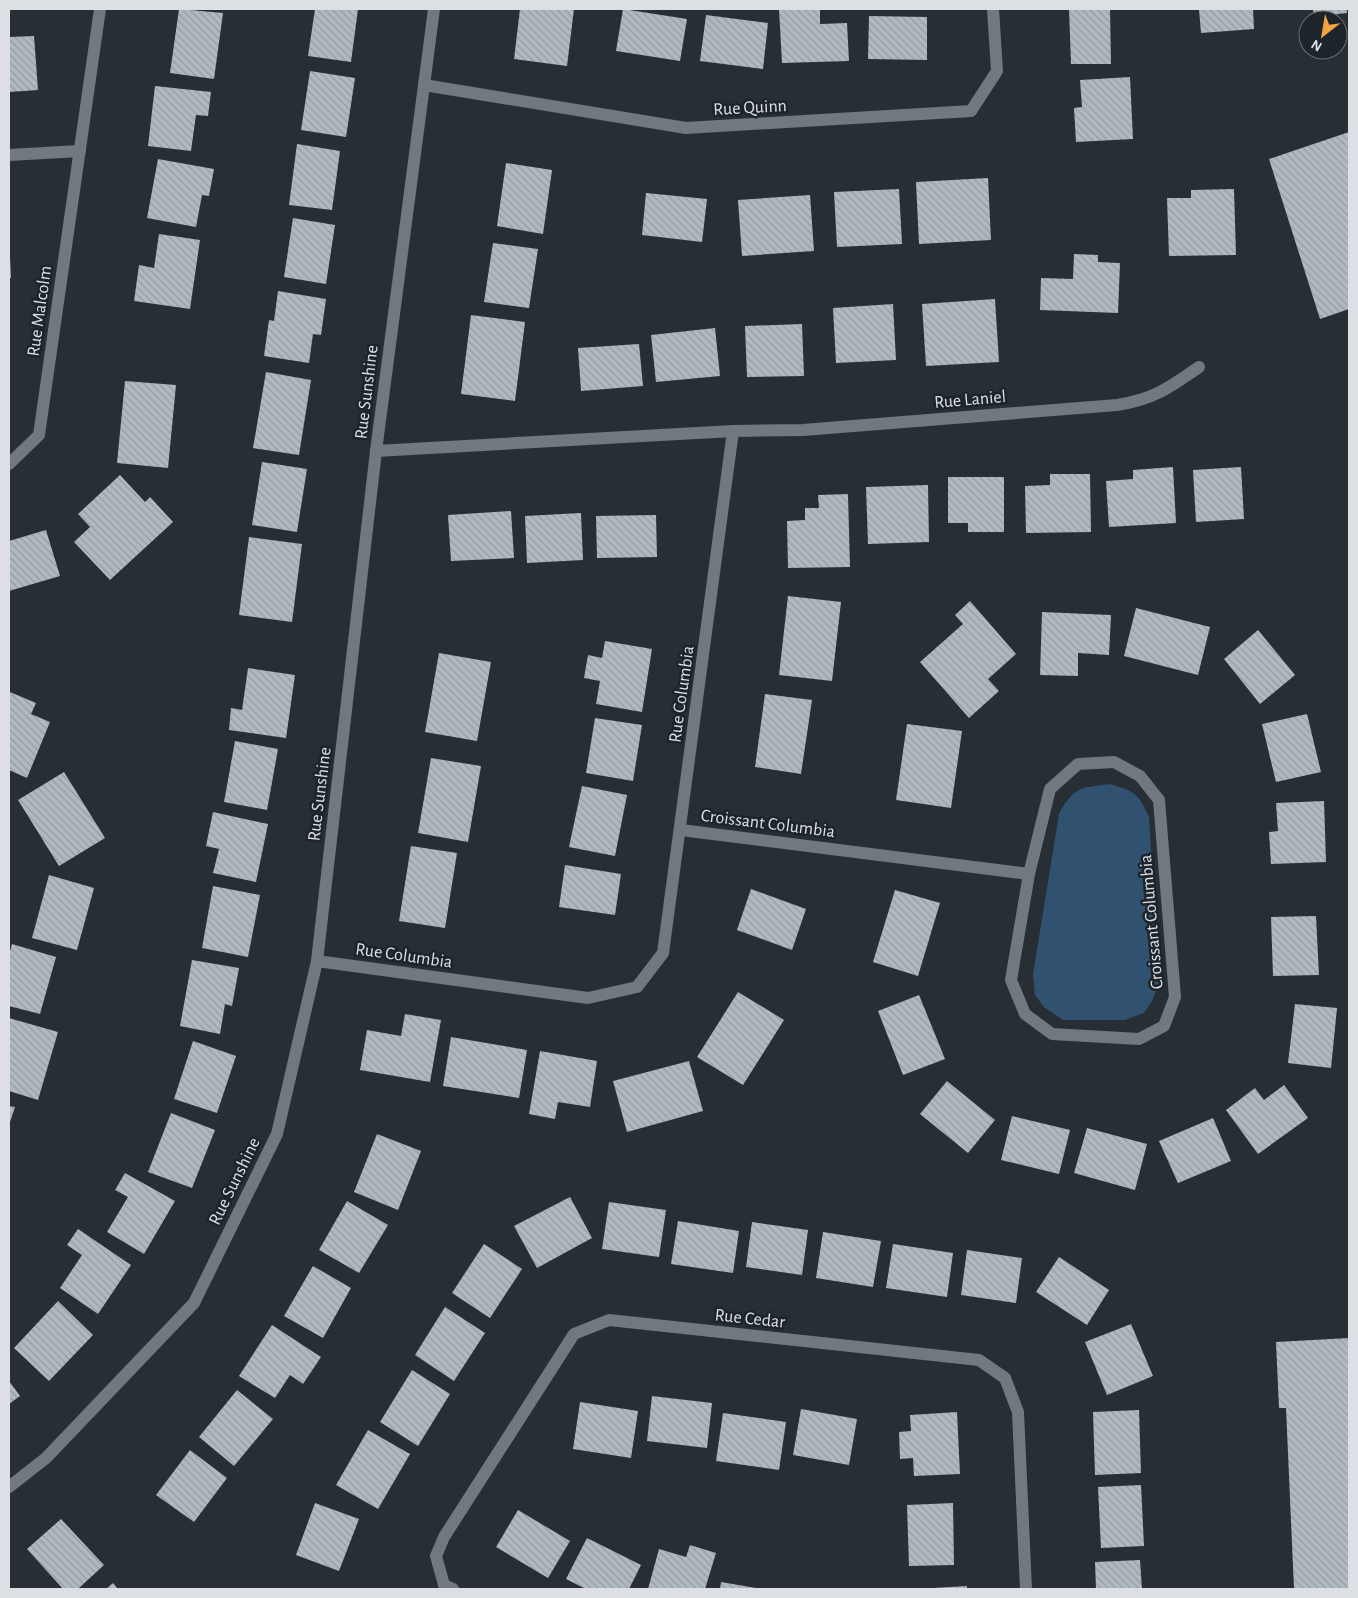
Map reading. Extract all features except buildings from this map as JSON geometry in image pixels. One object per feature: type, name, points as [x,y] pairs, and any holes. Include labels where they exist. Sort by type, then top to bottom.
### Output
[{"type":"street","name":"Rue Malcolm","points":[[9,464],[39,435],[100,9]]},
{"type":"street","name":"Rue Sunshine","points":[[9,1487],[46,1458],[194,1303],[277,1134],[317,961],[376,451],[434,9]]},
{"type":"street","name":"Rue Quinn","points":[[424,85],[686,128],[971,111],[996,71],[993,9]]},
{"type":"street","points":[[9,155],[80,151]]},
{"type":"street","name":"Rue Laniel","points":[[734,431],[803,430],[1116,405],[1134,402],[1164,392],[1199,367]]},
{"type":"street","points":[[376,451],[734,431]]},
{"type":"street","name":"Rue Columbia","points":[[317,961],[588,998],[637,987],[663,953],[734,431]]},
{"type":"street","name":"Croissant Columbia","points":[[1114,762],[1140,776],[1159,800],[1175,998],[1164,1026],[1139,1039],[1052,1034],[1025,1014],[1011,980],[1029,874],[1050,789],[1078,764],[1114,762]]},
{"type":"street","name":"Croissant Columbia","points":[[681,830],[1029,874]]},
{"type":"street","name":"Rue Cedar","points":[[453,1589],[444,1585],[436,1556],[444,1537],[574,1334],[609,1320],[979,1360],[1005,1378],[1018,1412],[1026,1589]]},
{"type":"shaded area","points":[[1110,784],[1135,794],[1149,817],[1159,983],[1152,1001],[1144,1013],[1125,1020],[1063,1020],[1044,1007],[1035,995],[1033,974],[1059,814],[1069,798],[1079,790]]}]
